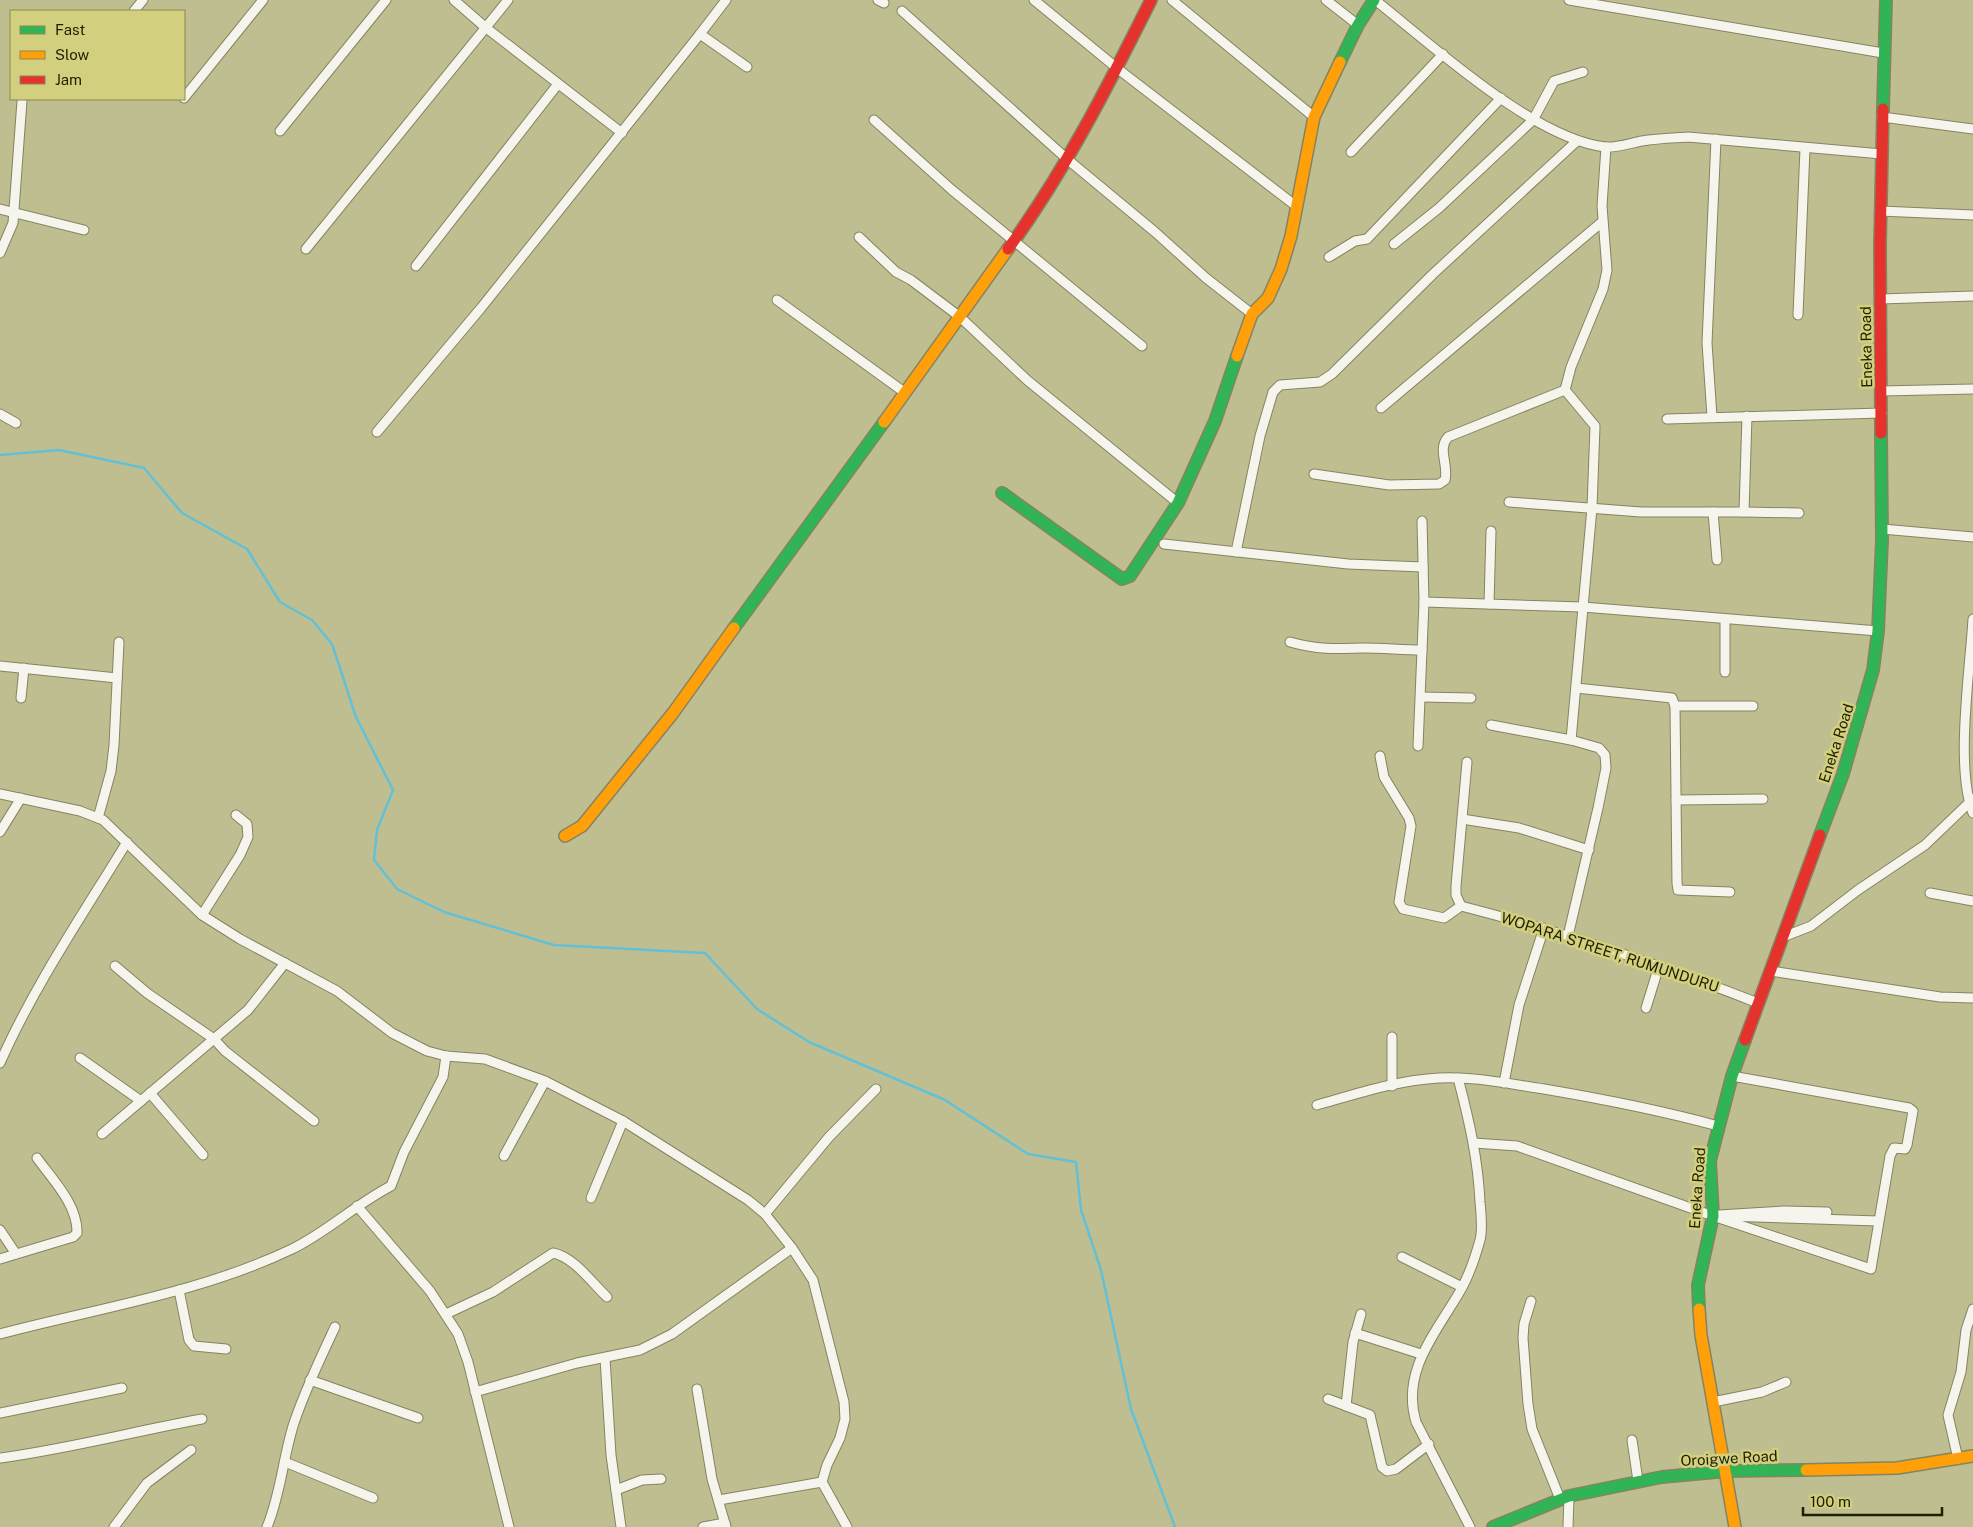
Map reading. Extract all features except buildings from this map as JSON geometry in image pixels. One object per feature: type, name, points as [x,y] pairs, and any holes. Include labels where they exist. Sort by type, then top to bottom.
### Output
[{"type":"street","points":[[135,10],[143,0]]},
{"type":"street","points":[[185,97],[263,0]]},
{"type":"street","points":[[280,131],[386,0]]},
{"type":"street","points":[[454,0],[485,27],[622,133]]},
{"type":"street","points":[[306,249],[508,0]]},
{"type":"street","points":[[377,432],[481,308],[726,0]]},
{"type":"street","points":[[1034,0],[1118,69],[1296,206]]},
{"type":"street","points":[[565,836],[582,826],[673,713],[1014,241],[1067,159],[1118,69],[1151,0]]},
{"type":"street","points":[[1172,0],[1314,117]]},
{"type":"street","points":[[1326,0],[1358,25]]},
{"type":"street","points":[[1002,493],[1122,579],[1130,576],[1178,503],[1215,421],[1252,314],[1268,298],[1281,269],[1314,117],[1358,25],[1375,0],[1501,98],[1533,120],[1577,141],[1606,147],[1659,138],[1716,139],[1882,154]]},
{"type":"street","points":[[1569,0],[1884,53]]},
{"type":"street","name":"Eneka Road","points":[[1735,1527],[1727,1471],[1701,1335],[1698,1285],[1713,1216],[1710,1160],[1732,1076],[1830,810],[1862,713],[1873,670],[1878,631],[1882,529],[1880,211],[1886,0]]},
{"type":"street","points":[[902,11],[1067,159],[1155,232],[1206,278],[1252,314]]},
{"type":"street","points":[[700,34],[747,67]]},
{"type":"street","points":[[1350,152],[1444,54]]},
{"type":"street","points":[[1394,244],[1439,208],[1533,120],[1554,81],[1582,72]]},
{"type":"street","points":[[416,266],[558,84]]},
{"type":"street","points":[[1329,257],[1355,241],[1367,239],[1501,98]]},
{"type":"street","points":[[0,253],[13,223],[22,100]]},
{"type":"street","points":[[1882,117],[1973,129]]},
{"type":"street","points":[[874,120],[919,161],[1142,346]]},
{"type":"street","points":[[1712,417],[1707,334],[1716,139]]},
{"type":"street","points":[[1236,552],[1260,436],[1273,392],[1280,385],[1320,382],[1332,374],[1433,274],[1577,141]]},
{"type":"street","points":[[1565,390],[1571,367],[1605,280],[1607,270],[1602,222],[1603,172],[1606,147]]},
{"type":"street","points":[[1798,315],[1805,148]]},
{"type":"street","points":[[0,209],[84,230]]},
{"type":"street","points":[[1880,211],[1973,215]]},
{"type":"street","points":[[1381,408],[1602,222]]},
{"type":"street","points":[[859,237],[896,272],[911,280],[960,317],[1027,380],[1178,503]]},
{"type":"street","points":[[1880,299],[1973,296]]},
{"type":"street","points":[[776,300],[904,392]]},
{"type":"street","points":[[1881,391],[1973,389]]},
{"type":"street","points":[[1314,474],[1389,485],[1439,484],[1445,480],[1447,472],[1443,442],[1448,437],[1565,390]]},
{"type":"street","points":[[1565,390],[1595,426],[1592,508],[1571,740]]},
{"type":"street","points":[[1666,420],[1712,417],[1882,413]]},
{"type":"street","points":[[0,414],[16,423]]},
{"type":"street","points":[[1744,512],[1747,416]]},
{"type":"street","points":[[1509,502],[1641,512],[1799,513]]},
{"type":"street","points":[[1713,512],[1717,560]]},
{"type":"street","points":[[1418,746],[1424,602],[1422,521]]},
{"type":"street","points":[[1882,529],[1973,537]]},
{"type":"street","points":[[1489,604],[1491,531]]},
{"type":"street","points":[[1164,544],[1348,564],[1423,567]]},
{"type":"street","points":[[1424,602],[1583,607],[1878,631]]},
{"type":"street","points":[[1724,619],[1726,672]]},
{"type":"street","points":[[1973,620],[1966,722],[1966,768],[1973,813]]},
{"type":"street","points":[[98,818],[111,771],[119,642]]},
{"type":"street","points":[[1290,642],[1312,649],[1422,650]]},
{"type":"street","points":[[0,666],[117,678]]},
{"type":"street","points":[[21,698],[24,668]]},
{"type":"street","points":[[1576,688],[1668,696],[1672,698],[1675,706],[1676,883],[1678,890],[1730,892]]},
{"type":"street","points":[[1421,697],[1471,698]]},
{"type":"street","points":[[1675,706],[1753,706]]},
{"type":"street","points":[[1491,725],[1571,740],[1599,748],[1605,755],[1606,768],[1589,850],[1568,936]]},
{"type":"street","points":[[1380,756],[1384,777],[1412,826],[1399,902],[1403,909],[1444,918],[1450,916],[1461,906],[1456,895],[1467,762]]},
{"type":"street","points":[[0,794],[80,811],[98,818],[127,842],[202,915],[240,939],[338,991],[392,1033],[427,1051],[446,1056],[485,1059],[545,1081],[623,1121],[690,1162],[748,1200],[765,1214],[792,1248],[813,1280],[844,1402],[845,1419],[840,1438],[827,1465],[822,1482],[847,1527]]},
{"type":"street","points":[[0,832],[21,798]]},
{"type":"street","points":[[1676,800],[1763,799]]},
{"type":"street","points":[[1783,937],[1811,926],[1858,890],[1925,845],[1971,801]]},
{"type":"street","points":[[202,915],[240,855],[248,837],[247,824],[236,814]]},
{"type":"street","points":[[1462,819],[1519,828],[1589,850]]},
{"type":"street","points":[[0,1063],[33,1000],[127,842]]},
{"type":"street","points":[[1930,893],[1973,901]]},
{"type":"street","name":"WOPARA STREET, RUMUNDURU","points":[[1461,906],[1544,928],[1659,966],[1758,1003]]},
{"type":"street","points":[[1504,1083],[1519,1005],[1544,928]]},
{"type":"street","points":[[102,1134],[248,1010],[285,962]]},
{"type":"street","points":[[116,966],[147,993],[214,1039],[225,1051],[314,1121]]},
{"type":"street","points":[[1646,1008],[1659,966]]},
{"type":"street","points":[[1771,971],[1940,997],[1973,998]]},
{"type":"street","points":[[1392,1037],[1392,1086]]},
{"type":"street","points":[[0,1334],[179,1290],[232,1274],[293,1248],[356,1206],[392,1186],[404,1152],[443,1077],[446,1056]]},
{"type":"street","points":[[80,1058],[141,1101]]},
{"type":"street","points":[[1474,1143],[1517,1146],[1713,1216],[1872,1269],[1878,1221],[1892,1150],[1894,1148],[1905,1149],[1907,1145],[1914,1115],[1909,1108],[1732,1076]]},
{"type":"street","points":[[1317,1105],[1392,1086],[1437,1078],[1458,1078],[1504,1083],[1623,1102],[1718,1126]]},
{"type":"street","points":[[1458,1078],[1474,1143],[1479,1175],[1480,1238],[1462,1287],[1418,1361],[1412,1391],[1413,1411],[1416,1422],[1470,1527]]},
{"type":"street","points":[[504,1156],[545,1081]]},
{"type":"street","points":[[765,1214],[829,1137],[876,1089]]},
{"type":"street","points":[[150,1093],[203,1155]]},
{"type":"street","points":[[591,1198],[623,1121]]},
{"type":"street","points":[[0,1260],[73,1237],[77,1233],[77,1224],[68,1202],[37,1158]]},
{"type":"street","points":[[356,1206],[430,1291],[458,1334],[475,1392],[509,1527]]},
{"type":"street","points":[[1784,1212],[1827,1212],[1722,1216],[1713,1216],[1784,1212]]},
{"type":"street","points":[[1713,1216],[1878,1221]]},
{"type":"street","points":[[0,1230],[16,1254]]},
{"type":"street","points":[[475,1392],[577,1363],[640,1350],[672,1334],[792,1248]]},
{"type":"street","points":[[446,1314],[493,1292],[553,1253],[561,1254],[571,1262],[607,1297]]},
{"type":"street","points":[[1402,1257],[1462,1287]]},
{"type":"street","points":[[179,1290],[188,1340],[194,1346],[226,1349]]},
{"type":"street","points":[[1531,1301],[1524,1324],[1523,1338],[1528,1404],[1532,1429],[1565,1497],[1568,1527]]},
{"type":"street","points":[[1958,1459],[1948,1415],[1961,1372],[1966,1330],[1973,1310]]},
{"type":"street","points":[[1346,1406],[1355,1333],[1361,1314]]},
{"type":"street","points":[[267,1527],[277,1502],[294,1424],[310,1380],[335,1327]]},
{"type":"street","points":[[1355,1333],[1422,1354]]},
{"type":"street","points":[[605,1358],[611,1455],[621,1527]]},
{"type":"street","points":[[310,1380],[418,1418]]},
{"type":"street","points":[[1713,1402],[1762,1392],[1786,1382]]},
{"type":"street","points":[[0,1413],[122,1388]]},
{"type":"street","points":[[697,1388],[712,1479],[726,1525],[703,1527]]},
{"type":"street","points":[[1328,1399],[1370,1415],[1382,1467],[1388,1471],[1396,1469],[1429,1444]]},
{"type":"street","points":[[0,1458],[50,1451],[129,1432],[202,1419]]},
{"type":"street","points":[[1632,1440],[1638,1481]]},
{"type":"street","points":[[114,1527],[147,1483],[191,1450]]},
{"type":"street","name":"Oroigwe Road","points":[[1493,1527],[1565,1497],[1638,1481],[1727,1471],[1897,1468],[1973,1456]]},
{"type":"street","points":[[285,1462],[373,1498]]},
{"type":"street","points":[[616,1490],[642,1480],[661,1478]]},
{"type":"street","points":[[719,1500],[822,1482]]},
{"type":"waterway","points":[[0,455],[59,450],[144,468],[182,513],[247,549],[280,602],[312,620],[332,644],[356,717],[393,790],[377,830],[374,860],[397,889],[444,912],[554,945],[705,953],[757,1009],[809,1042],[945,1100],[1028,1154],[1076,1162],[1081,1210],[1101,1270],[1131,1409],[1175,1527]]},
{"type":"traffic: fast","points":[[1340,62],[1358,25],[1374,0]]},
{"type":"traffic: fast","points":[[1883,109],[1886,0]]},
{"type":"traffic: fast","points":[[1002,493],[1122,579],[1130,576],[1178,503],[1215,421],[1237,356]]},
{"type":"traffic: fast","points":[[734,628],[884,422]]},
{"type":"traffic: fast","points":[[1820,835],[1843,774],[1873,670],[1878,631],[1882,540],[1881,433]]},
{"type":"traffic: fast","points":[[1699,1309],[1698,1285],[1713,1216],[1710,1161],[1732,1076],[1745,1040]]},
{"type":"traffic: fast","points":[[1493,1527],[1569,1496],[1662,1477],[1727,1471],[1806,1470]]},
{"type":"traffic: slow","points":[[1237,356],[1252,314],[1268,298],[1281,269],[1291,236],[1314,117],[1340,62]]},
{"type":"traffic: slow","points":[[884,422],[1008,249]]},
{"type":"traffic: slow","points":[[565,836],[582,826],[673,713],[734,628]]},
{"type":"traffic: slow","points":[[1699,1309],[1701,1335],[1735,1527]]},
{"type":"traffic: slow","points":[[1806,1470],[1897,1468],[1973,1456]]},
{"type":"traffic: jam","points":[[1008,249],[1029,219],[1085,128],[1151,0]]},
{"type":"traffic: jam","points":[[1881,433],[1880,244],[1883,109]]},
{"type":"traffic: jam","points":[[1745,1040],[1820,835]]}]
